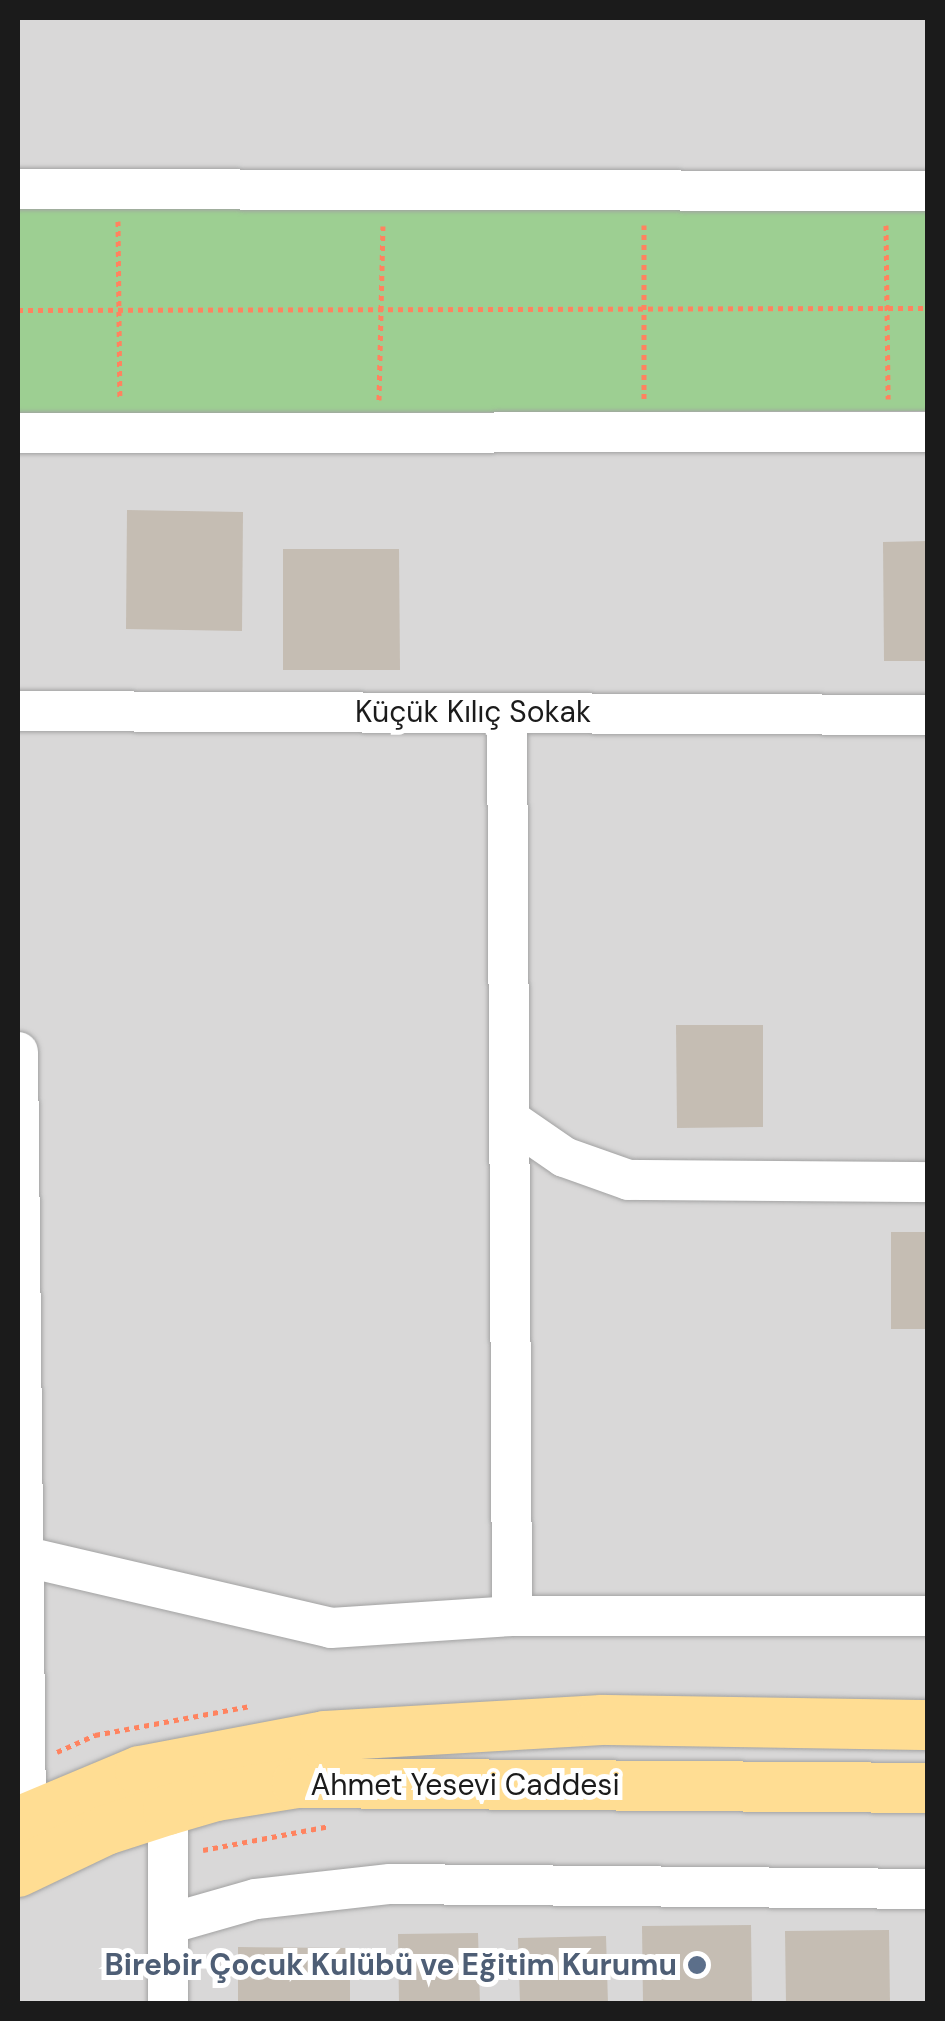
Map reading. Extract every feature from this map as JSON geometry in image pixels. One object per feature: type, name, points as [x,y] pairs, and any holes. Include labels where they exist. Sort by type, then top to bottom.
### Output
[{"type":"main road","name":"Ahmet Yesevi Caddesi","points":[[22,1819],[140,1771],[324,1736],[602,1720],[928,1725]]},
{"type":"main road","name":"Ahmet Yesevi Caddesi","points":[[18,1872],[106,1830],[168,1810],[216,1796],[297,1784],[928,1788]]},
{"type":"street","points":[[18,189],[928,191]]},
{"type":"street","points":[[18,432],[908,432]]},
{"type":"street","name":"Küçük Kılıç Sokak","points":[[18,710],[928,714]]},
{"type":"street","points":[[507,712],[512,1616]]},
{"type":"street","points":[[18,1052],[22,1819]]},
{"type":"street","points":[[510,1119],[564,1157],[628,1180],[928,1182]]},
{"type":"street","points":[[20,1555],[331,1628],[512,1616],[928,1616]]},
{"type":"street","points":[[168,1810],[168,2004]]},
{"type":"street","points":[[168,1924],[256,1899],[390,1884],[928,1889]]},
{"type":"path","points":[[378,432],[385,190]]},
{"type":"path","points":[[644,190],[644,432]]},
{"type":"path","points":[[886,190],[887,308],[908,432]]},
{"type":"path","points":[[118,216],[120,403]]},
{"type":"path","points":[[18,310],[928,308]]},
{"type":"shaded area","points":[[18,18],[927,18],[927,2003],[18,2003]]},
{"type":"green space","points":[[927,208],[927,411],[18,414],[18,209]]},
{"type":"building","points":[[127,510],[243,512],[242,631],[126,629]]},
{"type":"building","points":[[928,541],[928,661],[884,661],[883,542]]},
{"type":"building","points":[[283,549],[399,549],[400,670],[283,670]]},
{"type":"building","points":[[676,1025],[763,1025],[763,1127],[677,1128]]},
{"type":"building","points":[[891,1232],[928,1232],[928,1329],[891,1329]]},
{"type":"building","name":"Birebir Çocuk Kulübü ve Eğitim Kurumu","points":[[751,1925],[752,2004],[643,2004],[642,1926]]},
{"type":"building","points":[[889,1930],[890,2004],[786,2004],[785,1931]]},
{"type":"building","points":[[478,1933],[480,2004],[399,2004],[398,1934]]},
{"type":"building","points":[[606,1936],[608,2004],[520,2004],[518,1938]]},
{"type":"building","points":[[238,1947],[350,1948],[350,2004],[238,2004]]},
{"type":"place","name":"Birebir Çocuk Kulübü ve Eğitim Kurumu","points":[[697,1965]]}]
